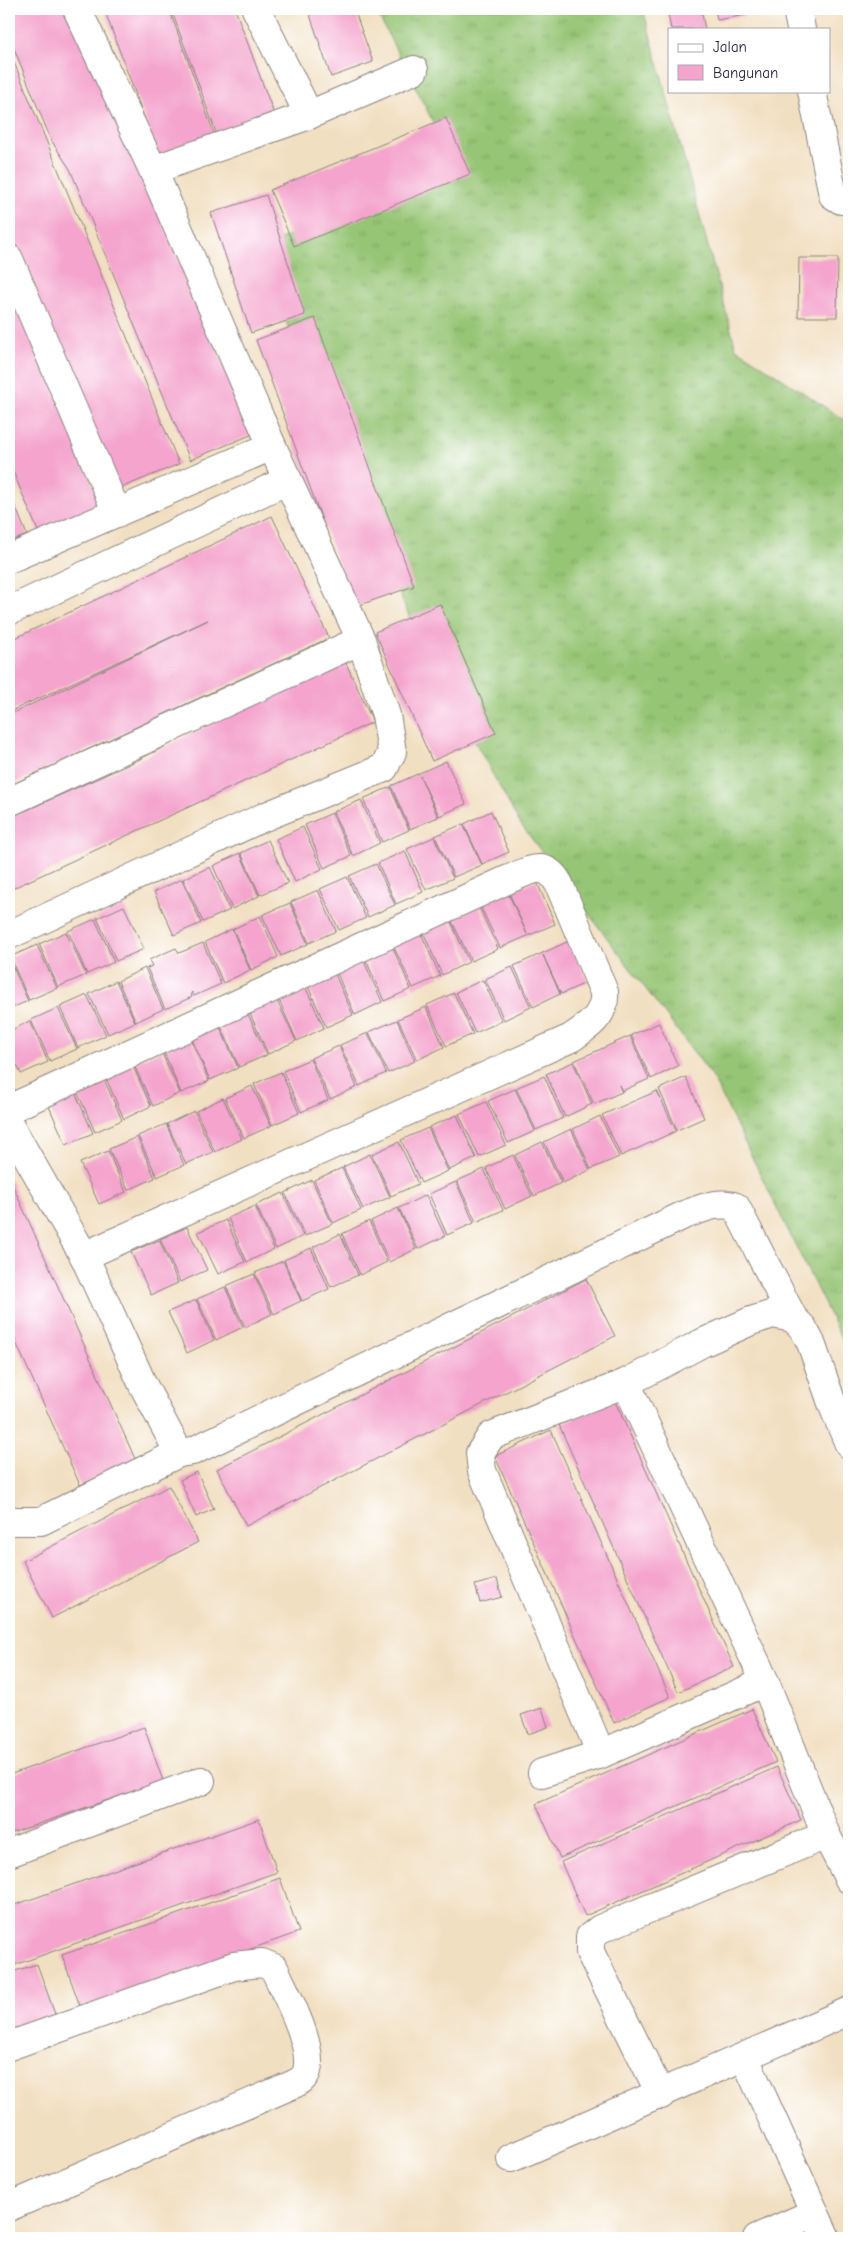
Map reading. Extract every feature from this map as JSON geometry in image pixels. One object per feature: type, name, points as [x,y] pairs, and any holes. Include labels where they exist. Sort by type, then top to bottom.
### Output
[{"type":"street","points":[[9,935],[264,817],[384,768],[392,752],[386,715],[361,640],[272,446],[153,170],[77,9]]},
{"type":"street","points":[[256,9],[308,115]]},
{"type":"street","points":[[797,9],[801,28]]},
{"type":"street","points":[[153,170],[308,115],[414,70]]},
{"type":"street","points":[[812,92],[833,195],[841,200],[849,200]]},
{"type":"street","points":[[9,259],[118,513]]},
{"type":"street","points":[[9,559],[272,446]]},
{"type":"street","points":[[9,611],[288,480]]},
{"type":"street","points":[[9,802],[361,640]]},
{"type":"street","points":[[9,1109],[509,879],[543,868],[550,871],[559,884],[604,992],[604,1006],[598,1017],[584,1030],[571,1038],[84,1256]]},
{"type":"street","points":[[9,1124],[84,1256],[143,1384],[179,1453]]},
{"type":"street","points":[[9,1519],[11,1521],[41,1521],[179,1453],[193,1451],[684,1215],[713,1205],[728,1204],[736,1207],[793,1318],[811,1343],[833,1406],[849,1444]]},
{"type":"street","points":[[601,1754],[482,1471],[480,1458],[482,1446],[490,1436],[626,1383],[751,1321],[772,1314],[793,1318]]},
{"type":"street","points":[[626,1383],[765,1682],[826,1835],[849,1879]]},
{"type":"street","points":[[542,1773],[601,1754],[765,1682]]},
{"type":"street","points":[[9,1853],[202,1781]]},
{"type":"street","points":[[661,2094],[590,1952],[590,1937],[600,1929],[826,1835]]},
{"type":"street","points":[[9,2046],[234,1966],[262,1963],[274,1968],[305,2042],[308,2065],[305,2076],[294,2084],[9,2207]]},
{"type":"street","points":[[511,2158],[849,2012]]},
{"type":"street","points":[[745,2058],[826,2238]]},
{"type":"street","points":[[757,2238],[814,2213]]},
{"type":"green space","points":[[375,9],[643,9],[736,348],[849,423],[849,1354],[712,1076],[519,822],[418,638],[257,252],[448,151]]},
{"type":"building","points":[[9,9],[71,9],[253,434],[190,460],[70,169],[51,140],[9,36]]},
{"type":"building","points":[[104,9],[169,9],[215,136],[159,157]]},
{"type":"building","points":[[171,9],[235,9],[274,114],[217,135]]},
{"type":"building","points":[[308,9],[354,9],[373,62],[331,77]]},
{"type":"building","points":[[667,9],[701,9],[705,28],[671,28]]},
{"type":"building","points":[[715,9],[745,9],[746,15],[717,20]]},
{"type":"building","points":[[9,50],[179,464],[116,490],[9,230]]},
{"type":"building","points":[[446,118],[470,174],[294,246],[270,190]]},
{"type":"building","points":[[266,195],[305,315],[251,333],[211,213]]},
{"type":"building","points":[[799,258],[838,258],[837,317],[798,317]]},
{"type":"building","points":[[9,281],[101,505],[38,531],[9,462]]},
{"type":"building","points":[[315,318],[414,586],[354,607],[256,340]]},
{"type":"building","points":[[9,491],[27,535],[9,542]]},
{"type":"building","points":[[272,516],[329,638],[9,786],[9,715],[208,620],[9,712],[9,641]]},
{"type":"building","points":[[440,604],[496,733],[432,761],[375,632]]},
{"type":"building","points":[[345,661],[373,722],[9,890],[9,818],[134,762]]},
{"type":"building","points":[[446,761],[466,804],[439,816],[420,776],[438,817],[410,829],[391,786]]},
{"type":"building","points":[[390,787],[409,830],[382,842],[363,799]]},
{"type":"building","points":[[361,800],[380,843],[353,856],[333,812]]},
{"type":"building","points":[[491,811],[509,852],[482,864],[464,824]]},
{"type":"building","points":[[332,813],[351,856],[324,868],[305,825]]},
{"type":"building","points":[[463,824],[482,865],[454,877],[435,836]]},
{"type":"building","points":[[303,827],[322,869],[295,882],[276,839]]},
{"type":"building","points":[[434,837],[453,878],[426,890],[407,849]]},
{"type":"building","points":[[268,840],[288,883],[260,895],[241,853]]},
{"type":"building","points":[[405,851],[423,892],[396,904],[378,863]]},
{"type":"building","points":[[240,853],[259,896],[232,909],[213,866]]},
{"type":"building","points":[[376,864],[395,905],[368,917],[349,876]]},
{"type":"building","points":[[210,867],[230,910],[203,922],[183,879]]},
{"type":"building","points":[[347,877],[366,918],[339,930],[320,889]]},
{"type":"building","points":[[182,879],[201,923],[174,935],[154,892]]},
{"type":"building","points":[[536,880],[555,924],[500,948],[480,905],[508,893],[527,934],[509,893]]},
{"type":"building","points":[[318,890],[336,931],[309,943],[291,902]]},
{"type":"building","points":[[290,903],[308,944],[281,956],[262,915]]},
{"type":"building","points":[[124,906],[144,949],[116,961],[97,918]]},
{"type":"building","points":[[479,907],[498,949],[471,961],[451,919]]},
{"type":"building","points":[[260,916],[278,957],[251,970],[233,929]]},
{"type":"building","points":[[95,919],[114,962],[87,974],[68,931]]},
{"type":"building","points":[[450,920],[469,962],[442,975],[423,932]]},
{"type":"building","points":[[232,929],[250,970],[223,983],[205,942]]},
{"type":"building","points":[[66,932],[86,975],[58,987],[39,944]]},
{"type":"building","points":[[421,933],[440,976],[413,988],[393,945]]},
{"type":"building","points":[[569,941],[588,982],[561,994],[543,955],[560,994],[533,1007],[514,966]]},
{"type":"building","points":[[203,943],[221,984],[194,996],[192,992],[192,997],[165,1009],[147,968],[152,966],[149,960],[176,948],[179,953]]},
{"type":"building","points":[[37,945],[57,988],[29,1000],[10,957]]},
{"type":"building","points":[[392,946],[411,989],[384,1001],[365,958]]},
{"type":"building","points":[[9,958],[28,1001],[9,1009]]},
{"type":"building","points":[[363,959],[382,1002],[355,1015],[336,971]]},
{"type":"building","points":[[512,967],[531,1007],[504,1020],[485,979]]},
{"type":"building","points":[[145,968],[163,1009],[136,1022],[118,981]]},
{"type":"building","points":[[334,972],[353,1015],[326,1027],[307,984]]},
{"type":"building","points":[[483,980],[502,1021],[475,1033],[456,992]]},
{"type":"building","points":[[116,981],[135,1022],[108,1034],[89,994]]},
{"type":"building","points":[[305,986],[324,1028],[297,1041],[278,998]]},
{"type":"building","points":[[454,993],[473,1034],[446,1046],[427,1005]]},
{"type":"building","points":[[87,995],[106,1035],[78,1048],[60,1007]]},
{"type":"building","points":[[276,999],[296,1041],[268,1054],[249,1011]]},
{"type":"building","points":[[426,1007],[444,1047],[417,1060],[398,1019]]},
{"type":"building","points":[[58,1008],[77,1049],[50,1061],[31,1020]]},
{"type":"building","points":[[247,1012],[267,1055],[239,1067],[220,1024]]},
{"type":"building","points":[[397,1020],[415,1061],[388,1073],[369,1032]]},
{"type":"building","points":[[30,1021],[48,1062],[21,1074],[9,1047],[9,1031]]},
{"type":"building","points":[[659,1023],[678,1066],[651,1079],[631,1035]]},
{"type":"building","points":[[219,1025],[238,1068],[210,1080],[191,1037]]},
{"type":"building","points":[[368,1033],[386,1073],[359,1086],[340,1045]]},
{"type":"building","points":[[630,1036],[649,1079],[622,1091],[619,1085],[622,1092],[594,1104],[574,1061]]},
{"type":"building","points":[[190,1037],[209,1081],[181,1093],[163,1050]]},
{"type":"building","points":[[339,1046],[357,1087],[330,1099],[311,1058]]},
{"type":"building","points":[[161,1051],[180,1093],[153,1106],[133,1063]]},
{"type":"building","points":[[310,1059],[328,1100],[301,1112],[283,1071]]},
{"type":"building","points":[[573,1062],[592,1104],[565,1117],[546,1074]]},
{"type":"building","points":[[132,1064],[151,1106],[124,1119],[105,1076]]},
{"type":"building","points":[[281,1072],[299,1113],[272,1125],[254,1084]]},
{"type":"building","points":[[544,1076],[563,1118],[536,1130],[516,1088]]},
{"type":"building","points":[[103,1077],[122,1120],[95,1132],[76,1089]]},
{"type":"building","points":[[686,1077],[704,1118],[677,1130],[659,1089]]},
{"type":"building","points":[[252,1086],[271,1126],[244,1138],[225,1098]]},
{"type":"building","points":[[515,1089],[535,1131],[508,1143],[488,1101]]},
{"type":"building","points":[[74,1090],[93,1133],[66,1145],[47,1102]]},
{"type":"building","points":[[657,1091],[676,1131],[621,1156],[602,1115]]},
{"type":"building","points":[[223,1098],[242,1139],[215,1152],[196,1111]]},
{"type":"building","points":[[486,1102],[506,1145],[479,1157],[459,1114]]},
{"type":"building","points":[[194,1111],[213,1152],[186,1164],[167,1124]]},
{"type":"building","points":[[457,1115],[476,1158],[449,1170],[429,1127]]},
{"type":"building","points":[[600,1116],[619,1157],[591,1169],[573,1129]]},
{"type":"building","points":[[166,1124],[184,1165],[157,1177],[138,1136]]},
{"type":"building","points":[[428,1128],[448,1171],[421,1183],[401,1140]]},
{"type":"building","points":[[571,1129],[590,1170],[563,1183],[544,1142]]},
{"type":"building","points":[[137,1137],[155,1178],[128,1190],[109,1149]]},
{"type":"building","points":[[399,1142],[418,1184],[391,1196],[372,1154]]},
{"type":"building","points":[[542,1142],[561,1183],[534,1196],[515,1155]]},
{"type":"building","points":[[108,1151],[126,1192],[99,1204],[80,1163]]},
{"type":"building","points":[[370,1154],[390,1197],[363,1209],[343,1167]]},
{"type":"building","points":[[513,1155],[532,1196],[505,1209],[486,1168]]},
{"type":"building","points":[[342,1168],[361,1210],[333,1223],[314,1180]]},
{"type":"building","points":[[484,1169],[503,1210],[476,1222],[457,1181]]},
{"type":"building","points":[[9,1177],[136,1461],[80,1485],[9,1327]]},
{"type":"building","points":[[312,1180],[332,1224],[305,1236],[285,1193]]},
{"type":"building","points":[[456,1182],[474,1223],[447,1235],[429,1194]]},
{"type":"building","points":[[283,1193],[303,1236],[276,1249],[256,1205]]},
{"type":"building","points":[[426,1195],[445,1236],[418,1249],[399,1208]]},
{"type":"building","points":[[255,1206],[274,1249],[247,1262],[228,1218]]},
{"type":"building","points":[[398,1208],[416,1249],[389,1262],[371,1221]]},
{"type":"building","points":[[226,1220],[245,1262],[218,1274],[198,1232]]},
{"type":"building","points":[[369,1221],[387,1262],[360,1275],[342,1234]]},
{"type":"building","points":[[187,1227],[207,1270],[180,1282],[160,1239]]},
{"type":"building","points":[[340,1234],[358,1275],[331,1287],[313,1247]]},
{"type":"building","points":[[159,1240],[178,1283],[151,1295],[131,1252]]},
{"type":"building","points":[[311,1248],[329,1289],[302,1301],[284,1260]]},
{"type":"building","points":[[283,1261],[301,1301],[274,1314],[255,1273]]},
{"type":"building","points":[[254,1274],[272,1314],[245,1327],[226,1286]]},
{"type":"building","points":[[586,1279],[615,1336],[246,1526],[217,1469]]},
{"type":"building","points":[[225,1287],[243,1327],[216,1340],[197,1299]]},
{"type":"building","points":[[196,1300],[214,1340],[187,1353],[168,1312]]},
{"type":"building","points":[[615,1401],[734,1667],[678,1692],[559,1425]]},
{"type":"building","points":[[551,1430],[670,1697],[614,1723],[495,1456]]},
{"type":"building","points":[[197,1472],[214,1509],[196,1517],[180,1480]]},
{"type":"building","points":[[169,1486],[198,1542],[52,1618],[23,1561]]},
{"type":"building","points":[[497,1579],[502,1597],[480,1603],[475,1585]]},
{"type":"building","points":[[542,1708],[548,1727],[528,1734],[521,1715]]},
{"type":"building","points":[[752,1709],[776,1762],[560,1858],[536,1804]]},
{"type":"building","points":[[144,1727],[163,1781],[9,1834],[9,1775]]},
{"type":"building","points":[[777,1767],[801,1820],[585,1916],[561,1862]]},
{"type":"building","points":[[259,1819],[277,1872],[9,1967],[9,1907]]},
{"type":"building","points":[[280,1878],[299,1932],[81,2009],[62,1955]]},
{"type":"building","points":[[37,1964],[56,2017],[9,2034],[9,1973]]}]
